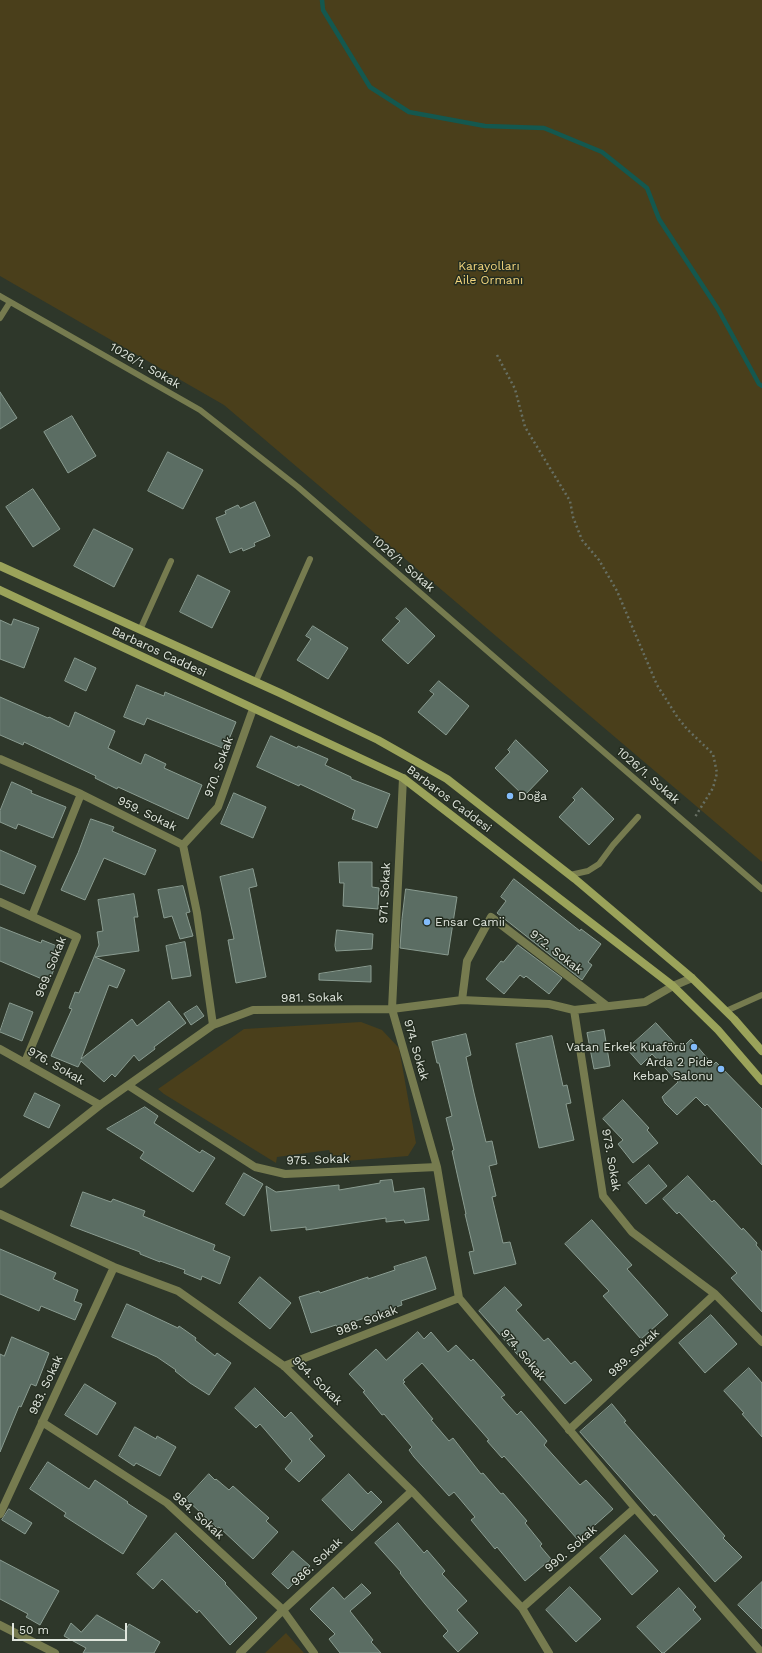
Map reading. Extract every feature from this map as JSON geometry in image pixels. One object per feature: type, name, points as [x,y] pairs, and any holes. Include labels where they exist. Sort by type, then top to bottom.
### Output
[{"type":"main road","name":"Barbaros Caddesi","points":[[0,566],[256,681],[378,740],[447,779],[570,875],[692,978],[726,1011],[762,1051]]},
{"type":"main road","name":"Barbaros Caddesi","points":[[0,590],[403,778],[673,986],[718,1030],[762,1081]]},
{"type":"street","name":"970. Sokak","points":[[183,845],[218,807],[253,709]]},
{"type":"street","name":"959. Sokak","points":[[0,759],[81,794],[183,845],[197,913],[213,1025]]},
{"type":"street","name":"971. Sokak","points":[[392,1009],[403,778]]},
{"type":"street","points":[[0,902],[32,916],[81,794]]},
{"type":"street","name":"969. Sokak","points":[[25,1062],[77,937],[32,916]]},
{"type":"street","name":"972. Sokak","points":[[462,1000],[467,961],[491,917],[607,1006]]},
{"type":"street","name":"981. Sokak","points":[[0,1184],[100,1105],[129,1086],[213,1025],[253,1010],[392,1009],[462,1000],[549,1004],[574,1010],[645,1002],[673,986],[692,978]]},
{"type":"street","name":"974. Sokak","points":[[392,1009],[437,1167],[459,1298],[635,1508],[762,1653]]},
{"type":"street","name":"973. Sokak","points":[[574,1010],[603,1196],[632,1232],[715,1294],[762,1342]]},
{"type":"street","name":"976. Sokak","points":[[0,1049],[100,1105]]},
{"type":"street","name":"975. Sokak","points":[[129,1086],[255,1167],[285,1174],[437,1167]]},
{"type":"street","name":"954. Sokak","points":[[0,1214],[114,1267],[178,1291],[284,1366],[412,1491],[522,1608],[549,1653]]},
{"type":"street","name":"983. Sokak","points":[[0,1514],[114,1267]]},
{"type":"street","name":"989. Sokak","points":[[569,1430],[715,1294]]},
{"type":"street","name":"988. Sokak","points":[[284,1366],[459,1298]]},
{"type":"street","name":"984. Sokak","points":[[42,1422],[167,1503],[283,1610],[314,1653]]},
{"type":"street","name":"986. Sokak","points":[[240,1653],[283,1610],[412,1491]]},
{"type":"street","name":"990. Sokak","points":[[522,1608],[635,1508]]},
{"type":"street","points":[[0,1625],[55,1653]]},
{"type":"lane","name":"1026/1. Sokak","points":[[0,296],[200,410],[298,487],[762,889]]},
{"type":"lane","points":[[0,318],[10,302]]},
{"type":"lane","points":[[256,681],[310,559]]},
{"type":"lane","points":[[140,630],[171,561]]},
{"type":"lane","points":[[570,875],[588,871],[600,864],[613,845],[638,817]]},
{"type":"lane","points":[[726,1011],[762,995]]},
{"type":"path","points":[[497,355],[515,390],[525,427],[570,501],[573,517],[582,540],[599,560],[618,591],[657,685],[678,718],[687,729],[713,754],[717,773],[713,788],[689,826]]},
{"type":"green space","name":"Karayolları Aile Ormanı","points":[[0,0],[762,0],[762,862],[224,405],[0,276]]},
{"type":"green space","points":[[361,1022],[382,1030],[399,1048],[416,1143],[408,1156],[334,1162],[329,1150],[277,1157],[276,1163],[158,1089],[244,1029]]},
{"type":"green space","points":[[286,1633],[304,1653],[265,1653]]},
{"type":"building","points":[[0,392],[17,418],[0,429]]},
{"type":"building","points":[[72,416],[96,456],[68,473],[44,432]]},
{"type":"building","points":[[168,452],[203,470],[183,509],[148,491]]},
{"type":"building","points":[[33,489],[60,529],[33,547],[6,507]]},
{"type":"building","points":[[255,502],[270,536],[254,543],[255,546],[243,551],[242,548],[230,553],[216,518],[226,514],[225,511],[238,505],[240,508]]},
{"type":"building","points":[[94,529],[133,549],[114,587],[74,566]]},
{"type":"building","points":[[198,575],[230,591],[212,628],[180,612]]},
{"type":"building","points":[[406,608],[435,636],[408,664],[382,640],[400,621],[396,618]]},
{"type":"building","points":[[14,619],[39,628],[24,668],[0,659],[0,620],[11,625]]},
{"type":"building","points":[[313,626],[348,648],[328,679],[297,660],[311,639],[306,636]]},
{"type":"building","points":[[75,658],[96,668],[86,691],[65,681]]},
{"type":"building","points":[[439,681],[469,706],[446,735],[418,712],[434,694],[430,691]]},
{"type":"building","points":[[137,685],[164,696],[165,692],[236,722],[225,749],[147,718],[144,725],[124,717]]},
{"type":"building","points":[[0,697],[69,727],[75,712],[115,731],[108,748],[141,764],[145,754],[166,764],[164,768],[202,785],[188,819],[118,787],[117,789],[95,778],[96,776],[24,742],[23,745],[0,735]]},
{"type":"building","points":[[271,736],[297,748],[298,746],[328,759],[325,765],[351,777],[351,779],[390,794],[377,828],[352,819],[355,810],[300,784],[299,786],[257,767]]},
{"type":"building","points":[[516,740],[548,771],[524,796],[495,768],[510,752],[508,750]]},
{"type":"building","points":[[12,782],[32,791],[31,793],[66,807],[53,838],[18,824],[16,829],[0,822],[0,811]]},
{"type":"building","points":[[582,788],[614,819],[589,845],[559,817],[575,800],[573,798]]},
{"type":"building","points":[[234,793],[266,807],[253,838],[221,824]]},
{"type":"building","points":[[91,819],[114,827],[112,831],[156,850],[145,875],[104,858],[85,900],[61,890],[78,853]]},
{"type":"building","points":[[0,850],[36,866],[24,894],[0,884]]},
{"type":"building","points":[[339,862],[372,862],[372,887],[379,888],[378,909],[343,906],[344,883],[340,883]]},
{"type":"building","points":[[253,869],[257,886],[249,888],[266,977],[236,983],[228,940],[234,939],[220,877]]},
{"type":"building","points":[[514,879],[580,931],[581,929],[601,944],[588,962],[592,965],[582,980],[497,913],[506,901],[501,897]]},
{"type":"building","points":[[183,886],[190,912],[186,913],[193,936],[180,939],[172,916],[164,918],[158,890]]},
{"type":"building","name":"Ensar Camii","points":[[406,889],[457,897],[448,955],[400,948]]},
{"type":"building","points":[[134,894],[138,917],[134,917],[139,951],[95,957],[125,970],[117,988],[109,985],[81,1059],[132,1019],[137,1026],[169,1001],[186,1023],[154,1047],[155,1049],[139,1061],[134,1055],[115,1077],[112,1074],[104,1082],[81,1061],[78,1067],[51,1056],[72,1009],[69,1008],[75,992],[79,993],[99,945],[97,932],[103,931],[98,900]]},
{"type":"building","points":[[0,927],[41,943],[42,940],[62,948],[49,982],[0,961]]},
{"type":"building","points":[[337,930],[373,934],[372,949],[336,951],[335,946]]},
{"type":"building","points":[[185,942],[191,976],[172,979],[166,946]]},
{"type":"building","points":[[518,945],[562,978],[549,994],[526,976],[524,978],[520,975],[504,994],[486,979],[501,961],[503,962]]},
{"type":"building","points":[[371,966],[371,982],[319,980],[319,974]]},
{"type":"building","points":[[10,1003],[33,1012],[22,1041],[0,1032]]},
{"type":"building","points":[[197,1006],[204,1016],[191,1025],[184,1014]]},
{"type":"building","points":[[656,1023],[678,1047],[680,1045],[682,1048],[691,1039],[713,1065],[716,1062],[762,1109],[762,1165],[707,1104],[705,1106],[696,1097],[677,1115],[665,1103],[662,1097],[678,1082],[652,1054],[641,1065],[627,1049]]},
{"type":"building","points":[[604,1030],[610,1066],[594,1069],[587,1033]]},
{"type":"building","points":[[466,1034],[471,1055],[466,1057],[474,1093],[486,1142],[492,1141],[497,1164],[489,1166],[496,1196],[492,1197],[503,1243],[510,1242],[516,1264],[474,1274],[469,1252],[474,1251],[452,1151],[454,1150],[446,1118],[452,1116],[439,1063],[437,1063],[432,1042]]},
{"type":"building","points":[[552,1036],[563,1086],[567,1085],[571,1103],[566,1104],[574,1140],[539,1148],[516,1044]]},
{"type":"building","points":[[35,1093],[60,1105],[49,1128],[24,1116]]},
{"type":"building","points":[[623,1100],[649,1128],[647,1130],[658,1143],[633,1163],[618,1144],[623,1140],[603,1119]]},
{"type":"building","points":[[145,1107],[158,1116],[154,1123],[200,1153],[202,1150],[215,1158],[193,1192],[140,1158],[144,1152],[107,1129]]},
{"type":"building","points":[[649,1165],[667,1186],[646,1204],[628,1183]]},
{"type":"building","points":[[244,1173],[263,1184],[244,1216],[226,1204]]},
{"type":"building","points":[[688,1176],[712,1202],[714,1200],[742,1230],[743,1228],[757,1243],[756,1245],[762,1252],[762,1312],[731,1278],[737,1273],[679,1212],[677,1214],[663,1199]]},
{"type":"building","points":[[392,1180],[394,1192],[424,1188],[429,1220],[405,1223],[404,1220],[386,1222],[386,1218],[306,1230],[306,1227],[271,1231],[266,1186],[276,1192],[339,1185],[339,1190],[380,1183],[380,1181]]},
{"type":"building","points":[[83,1192],[111,1202],[113,1199],[145,1211],[143,1216],[215,1245],[213,1250],[230,1257],[220,1284],[202,1276],[201,1280],[184,1273],[185,1270],[160,1262],[140,1254],[140,1252],[71,1226]]},
{"type":"building","points":[[592,1220],[632,1265],[627,1269],[668,1315],[641,1339],[603,1296],[609,1291],[565,1244]]},
{"type":"building","points":[[0,1249],[56,1273],[53,1279],[78,1290],[74,1301],[82,1304],[75,1320],[41,1306],[39,1311],[0,1294]]},
{"type":"building","points":[[426,1257],[436,1289],[401,1301],[402,1305],[353,1323],[337,1328],[336,1325],[311,1333],[299,1297],[319,1291],[320,1293],[368,1277],[368,1279],[395,1270],[394,1267]]},
{"type":"building","points":[[260,1277],[291,1303],[270,1329],[239,1303]]},
{"type":"building","points":[[505,1287],[522,1305],[516,1310],[544,1341],[548,1338],[571,1364],[575,1361],[592,1380],[565,1404],[541,1377],[539,1379],[479,1311]]},
{"type":"building","points":[[127,1304],[178,1328],[179,1326],[196,1338],[195,1340],[215,1356],[217,1353],[231,1363],[209,1395],[190,1383],[175,1371],[176,1370],[157,1357],[112,1337]]},
{"type":"building","points":[[711,1315],[737,1344],[705,1373],[679,1343]]},
{"type":"building","points":[[418,1332],[424,1339],[431,1332],[448,1352],[456,1345],[471,1361],[473,1359],[505,1395],[501,1397],[517,1415],[521,1411],[547,1441],[544,1445],[580,1485],[586,1480],[613,1509],[578,1540],[504,1456],[502,1458],[487,1441],[489,1440],[422,1363],[403,1380],[405,1382],[403,1383],[449,1441],[453,1438],[481,1474],[483,1473],[501,1494],[503,1493],[527,1521],[525,1523],[542,1544],[540,1546],[551,1559],[525,1581],[497,1547],[495,1549],[471,1520],[475,1517],[454,1492],[449,1496],[414,1457],[409,1450],[412,1447],[384,1414],[382,1415],[363,1392],[365,1391],[349,1374],[376,1349],[386,1360]]},
{"type":"building","points":[[12,1337],[49,1353],[36,1386],[31,1384],[21,1407],[19,1406],[0,1452],[0,1354],[4,1356]]},
{"type":"building","points":[[749,1368],[762,1383],[762,1437],[742,1414],[744,1413],[724,1391]]},
{"type":"building","points":[[85,1384],[116,1403],[97,1435],[65,1415]]},
{"type":"building","points":[[255,1388],[285,1418],[291,1412],[313,1436],[309,1439],[325,1456],[299,1482],[285,1469],[292,1461],[260,1424],[256,1428],[235,1408]]},
{"type":"building","points":[[612,1404],[626,1421],[624,1422],[725,1536],[723,1538],[742,1557],[715,1582],[580,1432]]},
{"type":"building","points":[[135,1427],[156,1439],[157,1436],[176,1447],[160,1476],[136,1463],[134,1466],[119,1456]]},
{"type":"building","points":[[48,1462],[89,1489],[95,1480],[147,1516],[123,1554],[64,1516],[66,1513],[30,1489]]},
{"type":"building","points":[[209,1474],[229,1490],[233,1486],[269,1518],[266,1521],[278,1532],[253,1559],[186,1499]]},
{"type":"building","points":[[349,1474],[368,1494],[371,1491],[382,1502],[352,1531],[322,1500]]},
{"type":"building","points":[[9,1509],[32,1523],[25,1534],[2,1520]]},
{"type":"building","points":[[398,1523],[424,1553],[427,1550],[445,1571],[442,1574],[467,1601],[457,1610],[478,1633],[458,1652],[443,1636],[448,1631],[400,1573],[401,1572],[375,1543]]},
{"type":"building","points":[[176,1533],[226,1583],[225,1584],[257,1618],[230,1645],[199,1610],[197,1613],[162,1579],[153,1589],[137,1574]]},
{"type":"building","points":[[625,1535],[658,1571],[632,1595],[600,1558]]},
{"type":"building","points":[[293,1551],[310,1566],[288,1589],[272,1574]]},
{"type":"building","points":[[0,1560],[59,1591],[40,1625],[26,1617],[28,1614],[0,1599]]},
{"type":"building","points":[[762,1582],[762,1629],[738,1605]]},
{"type":"building","points":[[362,1584],[371,1593],[350,1611],[373,1640],[371,1642],[381,1653],[340,1653],[329,1639],[335,1634],[310,1609],[333,1587],[344,1599]]},
{"type":"building","points":[[570,1587],[601,1619],[576,1642],[546,1610]]},
{"type":"building","points":[[679,1588],[696,1607],[693,1610],[701,1619],[664,1653],[662,1653],[637,1627]]},
{"type":"building","points":[[97,1615],[125,1631],[129,1624],[160,1642],[154,1653],[83,1653],[86,1648],[64,1636],[71,1623],[81,1632]]},
{"type":"waterway","points":[[322,0],[323,10],[370,87],[409,112],[485,126],[544,128],[602,152],[647,188],[659,219],[718,309],[759,384],[762,386]]},
{"type":"place","name":"Doğa","points":[[510,796]]},
{"type":"place","name":"Ensar Camii","points":[[427,922]]},
{"type":"place","name":"Vatan Erkek Kuaförü","points":[[694,1047]]},
{"type":"place","name":"Arda 2 Pide Kebap Salonu","points":[[721,1069]]}]
